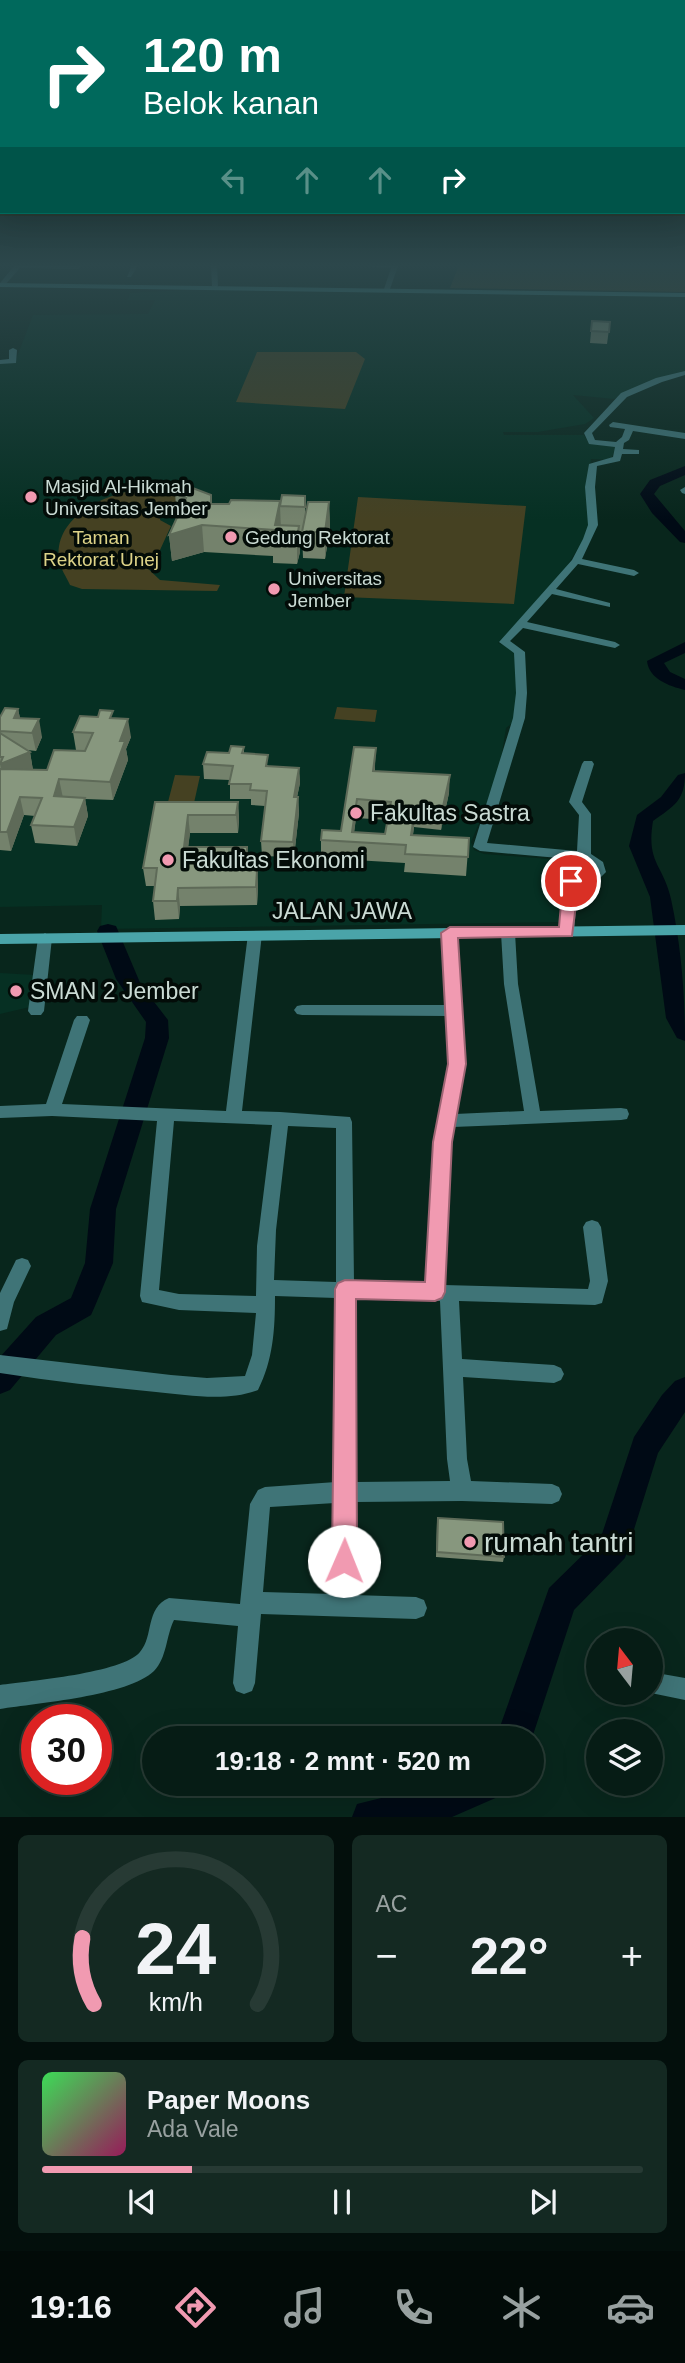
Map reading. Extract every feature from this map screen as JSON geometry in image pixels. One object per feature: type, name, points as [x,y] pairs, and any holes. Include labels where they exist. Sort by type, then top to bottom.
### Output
[{"type":"main road","name":"JALAN JAWA","points":[[0,939],[685,930]]},
{"type":"street","points":[[0,362],[13,361],[13,350]]},
{"type":"street","points":[[636,452],[592,442],[588,433],[624,396],[659,380],[685,373]]},
{"type":"street","points":[[613,425],[685,436]]},
{"type":"street","points":[[567,932],[571,881],[577,877],[593,877],[598,872],[598,865],[584,856],[480,847],[488,809],[503,775],[519,718],[519,652],[504,642],[576,561],[593,525],[590,487],[593,464],[616,460],[630,427]]},
{"type":"street","points":[[576,561],[634,573]]},
{"type":"street","points":[[551,591],[606,605]]},
{"type":"street","points":[[521,624],[615,645]]},
{"type":"street","points":[[584,856],[585,814],[575,802],[588,764]]},
{"type":"street","points":[[450,933],[457,1064],[442,1142],[442,1292],[453,1367],[457,1459],[462,1491]]},
{"type":"street","points":[[508,933],[511,984],[533,1116]]},
{"type":"street","points":[[233,1119],[254,934]]},
{"type":"street","points":[[36,1011],[45,938]]},
{"type":"street","points":[[302,1010],[454,1011]]},
{"type":"street","points":[[52,1110],[82,1020]]},
{"type":"street","points":[[0,1112],[52,1110],[166,1117],[341,1120],[346,1126],[346,1492],[343,1607]]},
{"type":"street","points":[[448,1121],[621,1114]]},
{"type":"street","points":[[166,1117],[149,1296],[179,1302],[345,1289],[598,1296],[592,1227]]},
{"type":"street","points":[[7,1365],[198,1386],[247,1386],[258,1370],[263,1349],[266,1246],[279,1155],[280,1118]]},
{"type":"street","points":[[0,1323],[3,1302],[22,1266]]},
{"type":"street","points":[[453,1367],[554,1374]]},
{"type":"street","points":[[244,1683],[262,1501],[275,1494],[346,1492],[462,1491],[552,1494]]},
{"type":"street","points":[[0,1697],[112,1678],[138,1670],[155,1650],[163,1618],[169,1609],[416,1608]]},
{"type":"street","points":[[663,1685],[685,1689]]},
{"type":"shaded area","name":"Universitas Jember","points":[[20,350],[685,350],[685,372],[642,385],[614,399],[573,395],[594,418],[585,424],[538,432],[503,432],[504,435],[584,435],[589,443],[616,446],[611,460],[591,459],[587,484],[590,523],[584,539],[567,566],[498,643],[517,651],[516,720],[506,728],[498,778],[471,842],[474,850],[484,854],[588,862],[592,870],[574,874],[563,922],[101,929],[102,905],[0,907],[0,363],[15,362]]},
{"type":"shaded area","name":"SMAN 2 Jember","points":[[0,973],[35,975],[30,1007],[0,1014]]},
{"type":"green space","points":[[257,352],[356,352],[365,359],[345,409],[236,402]]},
{"type":"green space","name":"Taman Rektorat Unej","points":[[139,490],[203,492],[161,514],[160,520],[171,526],[160,550],[141,557],[142,563],[160,580],[220,585],[217,591],[82,589],[70,585],[59,560],[59,545],[72,520],[97,502]]},
{"type":"green space","points":[[358,497],[526,506],[514,604],[344,597]]},
{"type":"green space","points":[[337,707],[377,710],[375,722],[334,719]]},
{"type":"green space","points":[[175,775],[200,776],[194,803],[168,802]]},
{"type":"building","points":[[190,487],[211,495],[211,504],[229,504],[231,500],[280,501],[275,525],[299,526],[297,537],[272,536],[274,530],[202,525],[169,535],[186,498],[175,493]]},
{"type":"building","points":[[282,495],[305,496],[305,507],[280,506]]},
{"type":"building","points":[[308,502],[329,502],[325,532],[302,532]]},
{"type":"building","points":[[5,708],[18,709],[14,718],[39,719],[32,733],[0,731],[0,717]]},
{"type":"building","points":[[100,710],[113,711],[110,718],[128,719],[120,741],[125,741],[110,782],[59,779],[54,796],[85,798],[74,827],[31,825],[42,798],[20,797],[7,832],[0,832],[0,769],[47,770],[54,750],[85,751],[93,733],[73,732],[80,716],[98,717]]},
{"type":"building","points":[[0,733],[30,752],[0,764],[3,757],[0,757]]},
{"type":"building","points":[[231,746],[244,747],[242,753],[268,755],[266,766],[299,768],[294,797],[298,797],[293,842],[261,841],[267,791],[250,790],[251,784],[229,784],[233,766],[203,764],[207,752],[229,753]]},
{"type":"building","points":[[354,747],[376,748],[373,771],[450,775],[442,811],[415,809],[411,835],[469,838],[468,857],[405,854],[406,845],[321,840],[322,830],[341,831]],"holes":[[[357,799],[391,802],[385,834],[352,832]]]},
{"type":"building","points":[[155,802],[238,802],[236,815],[188,815],[184,847],[247,847],[246,870],[257,870],[256,887],[178,888],[177,901],[153,901],[157,868],[143,868]]},
{"type":"building","name":"rumah tantri","points":[[438,1518],[503,1522],[504,1557],[437,1552]]},
{"type":"waterway","points":[[685,470],[655,483],[647,494],[657,510],[685,539]]},
{"type":"waterway","points":[[685,647],[655,661],[656,669],[664,676],[685,685]]},
{"type":"waterway","points":[[685,779],[668,801],[644,819],[639,846],[660,897],[677,1018],[685,1032]]},
{"type":"waterway","points":[[0,1380],[20,1353],[46,1326],[81,1306],[99,1263],[103,1209],[157,1038],[157,1020],[133,990],[108,931]]},
{"type":"waterway","points":[[518,1726],[561,1600],[614,1547],[645,1447],[672,1405],[685,1391]]},
{"type":"waterway","points":[[370,1817],[458,1796]]},
{"type":"place","name":"Masjid Al-Hikmah Universitas Jember","points":[[31,497]]},
{"type":"place","name":"Gedung Rektorat","points":[[231,537]]},
{"type":"place","name":"Universitas Jember","points":[[274,589]]},
{"type":"place","name":"Fakultas Sastra","points":[[356,813]]},
{"type":"place","name":"Fakultas Ekonomi","points":[[168,860]]},
{"type":"place","name":"SMAN 2 Jember","points":[[16,991]]},
{"type":"place","name":"rumah tantri","points":[[470,1542]]},
{"type":"route","points":[[344,1561],[345,1289],[435,1292],[436,1242],[442,1190],[442,1142],[453,1099],[457,1064],[450,933],[567,932],[571,881]]}]
